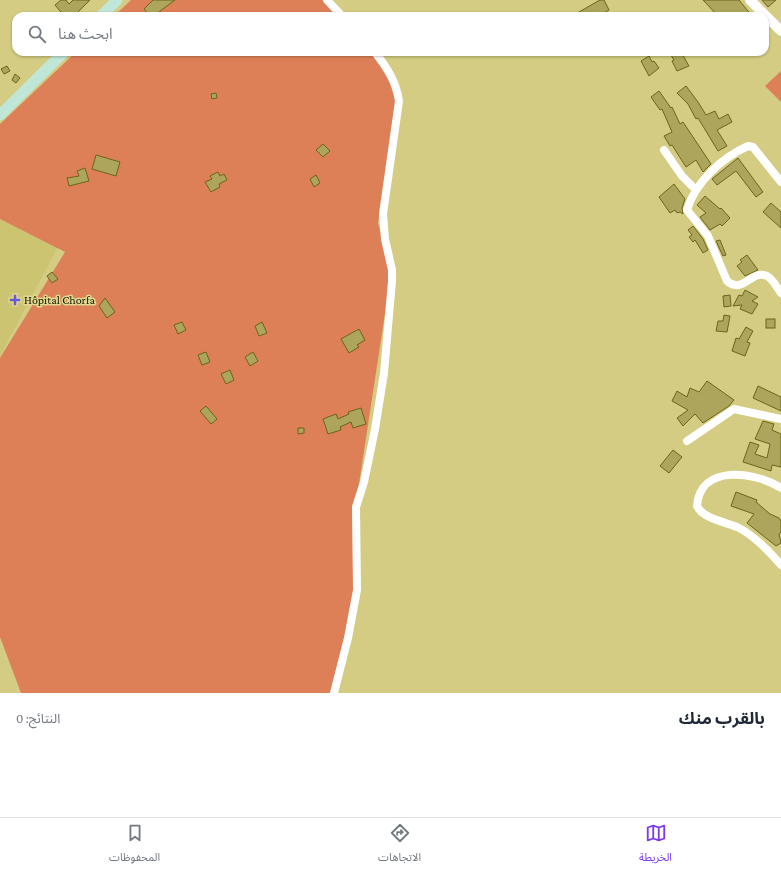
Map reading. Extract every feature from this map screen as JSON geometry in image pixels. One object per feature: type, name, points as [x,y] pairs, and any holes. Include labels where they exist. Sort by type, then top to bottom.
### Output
[{"type":"main road","points":[[105,12],[117,0]]},
{"type":"main road","points":[[0,115],[60,56]]},
{"type":"street","points":[[327,0],[338,12]]},
{"type":"street","points":[[750,0],[762,12]]},
{"type":"street","points":[[769,19],[781,31]]},
{"type":"street","points":[[334,693],[348,638],[357,590],[356,507],[364,482],[375,429],[384,373],[392,281],[392,270],[385,240],[383,214],[399,100],[396,84],[391,74],[378,56]]},
{"type":"street","points":[[781,182],[753,148],[748,146],[722,162],[696,190],[687,210],[708,236],[727,281],[732,286],[737,286],[757,275],[766,275],[772,280],[781,293]]},
{"type":"street","points":[[664,150],[682,176],[696,190]]},
{"type":"street","points":[[687,441],[734,409],[781,420]]},
{"type":"street","points":[[781,488],[751,476],[728,474],[714,479],[701,491],[697,506],[702,513],[738,528],[749,535],[781,565]]},
{"type":"shaded area","points":[[131,0],[323,0],[334,12],[118,12]]},
{"type":"shaded area","points":[[72,56],[372,56],[383,68],[399,98],[378,223],[391,274],[357,497],[359,575],[331,693],[21,693],[0,637],[0,358],[65,252],[0,219],[0,124]]},
{"type":"shaded area","points":[[781,71],[781,102],[765,86]]},
{"type":"shaded area","name":"Hôpital Chorfa","points":[[0,210],[60,243],[0,356]]},
{"type":"building","points":[[61,0],[66,0],[69,4],[73,0],[90,0],[78,12],[61,12],[55,5]]},
{"type":"building","points":[[153,0],[175,0],[159,12],[147,12],[144,9]]},
{"type":"building","points":[[600,0],[604,0],[609,10],[605,12],[579,12]]},
{"type":"building","points":[[703,0],[739,0],[749,12],[714,12]]},
{"type":"building","points":[[762,0],[776,0],[768,7]]},
{"type":"building","points":[[649,56],[652,62],[654,61],[659,68],[649,76],[641,61]]},
{"type":"building","points":[[672,56],[683,56],[689,66],[677,71],[672,61],[674,60]]},
{"type":"building","points":[[7,66],[10,71],[4,74],[1,69]]},
{"type":"building","points":[[15,74],[20,78],[16,83],[12,80]]},
{"type":"building","points":[[686,86],[706,115],[715,111],[719,119],[728,114],[732,122],[717,130],[727,146],[718,151],[698,118],[696,119],[688,104],[677,93]]},
{"type":"building","points":[[659,91],[671,108],[672,107],[680,124],[683,122],[711,164],[703,172],[696,160],[686,167],[672,145],[670,146],[664,136],[672,132],[662,109],[660,110],[651,97]]},
{"type":"building","points":[[216,93],[217,98],[212,99],[211,94]]},
{"type":"building","points":[[323,144],[330,151],[323,157],[316,150]]},
{"type":"building","points":[[96,155],[120,162],[116,176],[92,169]]},
{"type":"building","points":[[738,158],[763,192],[756,197],[736,171],[717,185],[712,179]]},
{"type":"building","points":[[85,168],[89,181],[69,186],[67,178],[79,176],[77,171]]},
{"type":"building","points":[[218,172],[220,176],[224,174],[227,180],[219,184],[220,187],[211,192],[205,182],[212,179],[210,176]]},
{"type":"building","points":[[316,175],[320,183],[314,187],[310,179]]},
{"type":"building","points":[[674,184],[685,199],[682,208],[683,214],[680,212],[677,213],[675,210],[670,213],[659,197]]},
{"type":"building","points":[[705,196],[720,209],[721,208],[730,218],[722,226],[720,224],[710,230],[700,217],[706,213],[697,205]]},
{"type":"building","points":[[771,203],[781,212],[781,228],[763,212]]},
{"type":"building","points":[[693,226],[703,239],[708,250],[703,253],[695,240],[693,242],[689,237],[692,235],[688,230]]},
{"type":"building","points":[[720,240],[726,255],[723,256],[716,241]]},
{"type":"building","points":[[747,255],[758,270],[745,276],[737,266],[742,262],[740,260]]},
{"type":"building","points":[[52,272],[58,279],[52,283],[47,276]]},
{"type":"building","points":[[745,290],[758,297],[752,301],[758,304],[752,314],[740,309],[742,305],[733,306],[739,295],[742,296]]},
{"type":"building","points":[[730,295],[731,306],[724,307],[723,296]]},
{"type":"building","points":[[105,298],[115,312],[107,318],[99,306]]},
{"type":"building","points":[[724,315],[730,316],[727,332],[716,331],[718,321],[723,321]]},
{"type":"building","points":[[766,319],[775,319],[775,328],[766,328]]},
{"type":"building","points":[[182,322],[186,330],[178,334],[174,325]]},
{"type":"building","points":[[262,322],[267,333],[259,336],[255,326]]},
{"type":"building","points":[[746,327],[753,331],[747,342],[750,343],[745,356],[732,351],[736,338],[739,339]]},
{"type":"building","points":[[359,329],[365,340],[357,345],[359,347],[349,353],[341,339]]},
{"type":"building","points":[[206,352],[210,362],[202,365],[198,355]]},
{"type":"building","points":[[253,352],[258,361],[250,366],[245,357]]},
{"type":"building","points":[[230,370],[234,380],[226,384],[221,374]]},
{"type":"building","points":[[707,381],[734,400],[729,406],[703,423],[695,414],[683,426],[677,418],[688,410],[672,401],[677,391],[687,397],[690,388],[699,392]]},
{"type":"building","points":[[758,386],[781,397],[781,411],[753,398]]},
{"type":"building","points":[[206,406],[217,419],[211,424],[200,411]]},
{"type":"building","points":[[361,408],[366,424],[353,428],[351,422],[340,427],[341,430],[328,434],[323,419],[336,414],[338,419],[349,414],[348,412]]},
{"type":"building","points":[[763,421],[774,424],[772,430],[781,434],[781,467],[772,465],[771,471],[743,462],[750,442],[759,445],[755,454],[767,458],[770,444],[755,439]]},
{"type":"building","points":[[298,428],[304,428],[304,433],[298,434]]},
{"type":"building","points":[[673,450],[682,457],[669,473],[660,466]]},
{"type":"building","points":[[736,492],[757,500],[756,502],[770,514],[779,518],[781,521],[781,532],[779,534],[781,543],[776,546],[747,523],[754,514],[731,506]]},
{"type":"place","name":"Hôpital Chorfa","points":[[15,300]]}]
